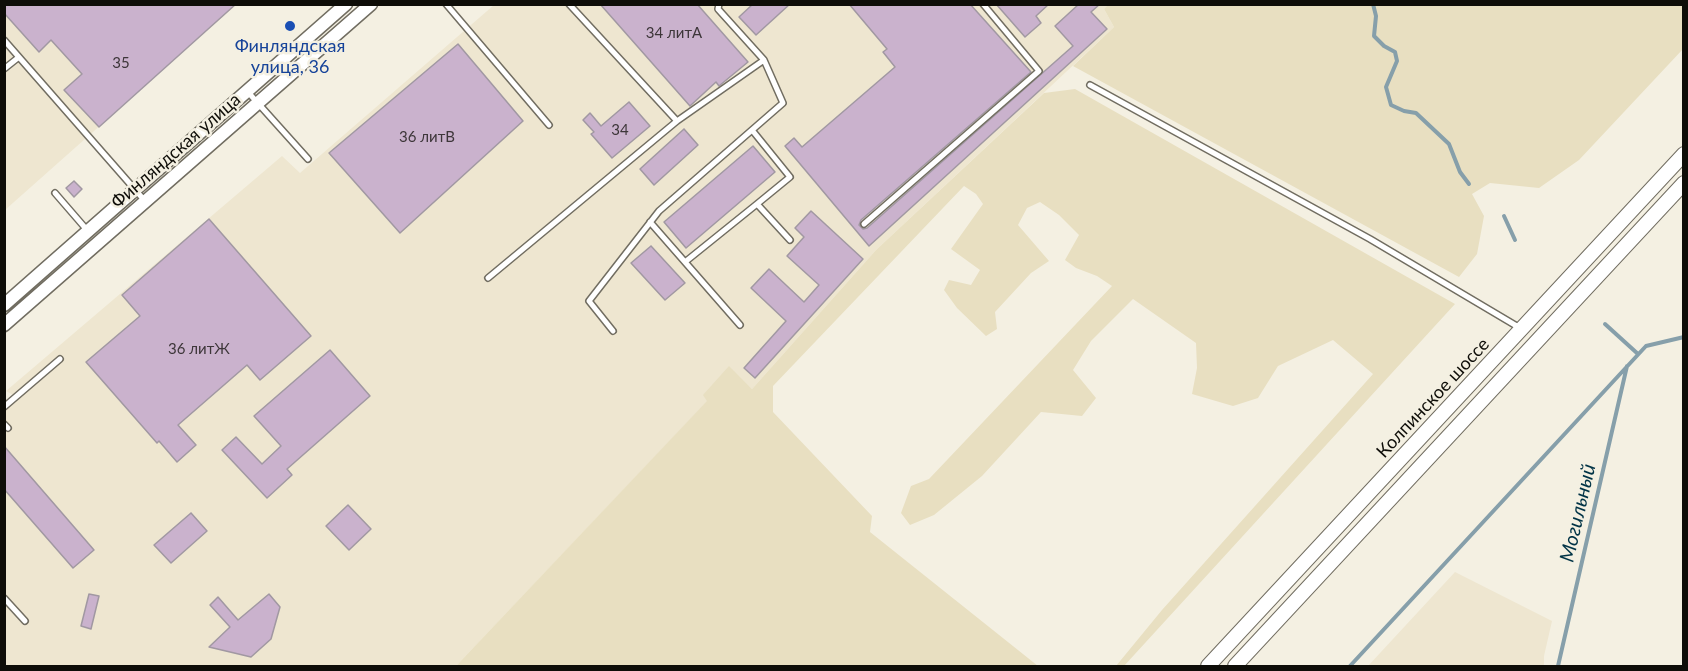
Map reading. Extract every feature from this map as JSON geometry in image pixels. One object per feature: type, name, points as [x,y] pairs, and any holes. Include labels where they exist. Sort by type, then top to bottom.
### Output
[{"type":"main road","name":"Колпинское шоссе","points":[[1208,666],[1683,154]]},
{"type":"main road","name":"Колпинское шоссе","points":[[1235,666],[1683,183]]},
{"type":"street","name":"Финляндская улица","points":[[4,305],[136,191],[345,4]]},
{"type":"street","name":"Финляндская улица","points":[[4,325],[371,4]]},
{"type":"lane","points":[[446,4],[549,125]]},
{"type":"lane","points":[[569,4],[677,121]]},
{"type":"lane","points":[[613,331],[590,301],[659,211],[783,103],[764,60],[718,9],[719,4]]},
{"type":"lane","points":[[864,224],[1039,71],[983,4]]},
{"type":"lane","points":[[4,40],[146,202]]},
{"type":"lane","points":[[4,69],[19,57]]},
{"type":"lane","points":[[488,278],[677,121],[764,60]]},
{"type":"lane","points":[[1090,85],[1370,239],[1521,328]]},
{"type":"lane","points":[[247,91],[308,159]]},
{"type":"lane","points":[[685,262],[790,177],[752,130]]},
{"type":"lane","points":[[55,193],[89,232]]},
{"type":"lane","points":[[757,204],[790,240]]},
{"type":"lane","points":[[650,222],[740,325]]},
{"type":"lane","points":[[4,407],[60,359]]},
{"type":"lane","points":[[4,598],[25,621]]},
{"type":"shaded area","points":[[1109,4],[1683,5],[1683,49],[1579,160],[1539,188],[1490,183],[1472,194],[1484,216],[1477,254],[1459,277],[1073,66],[1114,27],[1104,9]]},
{"type":"shaded area","points":[[5,5],[236,5],[5,210]]},
{"type":"shaded area","points":[[494,5],[1109,5],[1104,9],[1114,27],[876,250],[752,389],[729,367],[708,401],[456,666],[5,666],[4,402],[13,395],[6,391],[282,156],[300,173]]},
{"type":"shaded area","points":[[1075,89],[1455,304],[1124,666],[1116,666],[1162,610],[1373,374],[1333,340],[1278,366],[1258,398],[1233,406],[1192,394],[1197,368],[1196,343],[1133,299],[1091,341],[1073,370],[1096,398],[1082,416],[1041,412],[982,476],[934,515],[910,525],[901,513],[911,486],[929,479],[1112,286],[1065,260],[1079,235],[1059,215],[1040,202],[1027,208],[1018,225],[1049,261],[1031,273],[995,312],[997,329],[986,336],[957,308],[944,290],[949,280],[971,285],[980,270],[951,249],[983,204],[976,194],[964,186],[773,386],[773,412],[872,516],[870,532],[1038,666],[456,666],[707,401],[703,395],[729,366],[752,389],[876,250],[1044,93]]},
{"type":"shaded area","points":[[1455,572],[1552,621],[1544,666],[1368,666]]},
{"type":"building","points":[[4,4],[236,4],[99,127],[64,90],[82,74],[51,40],[39,52],[4,13]]},
{"type":"building","points":[[600,4],[697,4],[748,62],[719,86],[716,82],[690,106]]},
{"type":"building","points":[[753,4],[790,4],[756,35],[739,17]]},
{"type":"building","points":[[849,4],[970,4],[1031,72],[861,220],[859,225],[863,229],[867,228],[1073,46],[1055,26],[1079,4],[1100,4],[1091,12],[1107,29],[869,246],[785,146],[794,138],[802,147],[895,67],[883,52],[887,49]]},
{"type":"building","points":[[996,4],[1049,4],[1036,16],[1041,23],[1025,37]]},
{"type":"building","points":[[458,44],[523,121],[400,233],[329,153]]},
{"type":"building","points":[[629,102],[650,126],[612,158],[591,134],[594,132],[583,120],[590,113],[601,126]]},
{"type":"building","points":[[684,129],[698,145],[654,185],[640,169]]},
{"type":"building","points":[[753,146],[775,172],[686,248],[664,222]]},
{"type":"building","points":[[74,181],[82,189],[74,197],[66,188]]},
{"type":"building","points":[[811,211],[863,259],[755,378],[744,368],[786,321],[751,288],[769,269],[804,302],[819,285],[787,256],[804,237],[795,228]]},
{"type":"building","points":[[209,219],[311,336],[260,380],[247,365],[178,425],[196,445],[177,462],[159,441],[157,443],[86,362],[140,316],[122,295]]},
{"type":"building","points":[[651,246],[685,283],[665,300],[631,263]]},
{"type":"building","points":[[330,350],[370,396],[287,469],[292,475],[267,498],[222,450],[236,437],[262,464],[281,446],[254,416]]},
{"type":"building","points":[[4,446],[94,550],[73,568],[4,489]]},
{"type":"building","points":[[348,505],[371,529],[349,550],[326,526]]},
{"type":"building","points":[[191,513],[207,531],[171,563],[154,545]]},
{"type":"building","points":[[89,594],[99,596],[91,629],[81,626]]},
{"type":"building","points":[[269,594],[280,607],[271,639],[251,657],[209,647],[230,627],[210,605],[218,597],[238,620]]},
{"type":"waterway","name":"Могильный","points":[[1373,4],[1376,16],[1374,36],[1384,46],[1395,52],[1397,61],[1386,87],[1391,105],[1416,113],[1449,144],[1460,172],[1469,184]]},
{"type":"waterway","points":[[1504,216],[1515,240]]},
{"type":"waterway","points":[[1605,324],[1638,354]]},
{"type":"waterway","points":[[1350,666],[1646,346],[1684,337]]},
{"type":"waterway","name":"Могильный","points":[[1558,666],[1627,366]]},
{"type":"place","name":"Финляндская улица, 36","points":[[290,26]]}]
